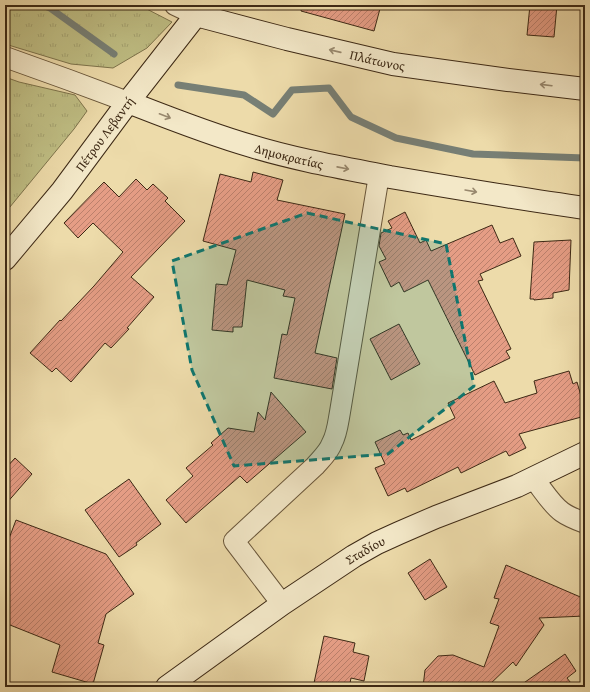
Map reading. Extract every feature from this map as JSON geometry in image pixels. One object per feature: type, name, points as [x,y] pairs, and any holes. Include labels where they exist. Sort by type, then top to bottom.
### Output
[{"type":"street","name":"Πλάτωνος","points":[[175,5],[198,10],[287,39],[393,64],[585,89]]},
{"type":"street","name":"Πέτρου Λεβαντή","points":[[5,260],[62,191],[198,10]]},
{"type":"street","name":"Δημοκρατίας","points":[[5,57],[195,128],[252,147],[379,175],[502,196],[585,208]]},
{"type":"street","points":[[282,604],[234,541],[315,466],[327,453],[333,443],[340,412],[379,175]]},
{"type":"street","name":"Σταδίου","points":[[167,687],[282,604],[354,556],[377,543],[436,517],[490,498],[534,479],[585,454]]},
{"type":"street","points":[[534,479],[551,501],[562,512],[585,523]]},
{"type":"highlighted area","points":[[307,213],[446,244],[474,386],[388,454],[234,466],[192,370],[172,261]]},
{"type":"green space","points":[[5,5],[139,5],[172,22],[147,48],[113,68],[71,64],[5,44]]},
{"type":"green space","points":[[5,77],[19,82],[75,95],[87,111],[5,213]]},
{"type":"building","points":[[302,5],[381,5],[374,31],[301,11]]},
{"type":"building","points":[[530,5],[557,5],[554,37],[527,35]]},
{"type":"building","points":[[253,172],[283,180],[277,200],[345,214],[315,353],[337,358],[332,389],[274,378],[282,334],[287,335],[295,298],[283,296],[285,290],[247,280],[242,327],[233,327],[233,332],[212,330],[216,284],[227,285],[236,250],[203,241],[220,174],[251,182]]},
{"type":"building","points":[[136,179],[147,190],[153,184],[168,198],[165,201],[185,221],[131,277],[154,297],[127,328],[129,329],[111,348],[105,343],[71,382],[56,368],[52,372],[30,353],[94,286],[123,252],[93,223],[78,238],[64,223],[104,182],[119,197]]},
{"type":"building","points":[[405,212],[420,243],[426,240],[431,251],[492,225],[500,243],[513,238],[521,256],[480,274],[483,280],[478,281],[511,349],[506,351],[510,358],[475,375],[428,280],[404,292],[399,282],[391,287],[379,262],[386,259],[379,246],[381,233],[392,228],[388,221]]},
{"type":"building","points":[[571,240],[569,290],[553,293],[553,298],[530,299],[534,242]]},
{"type":"building","points":[[399,324],[420,364],[391,380],[370,339]]},
{"type":"building","points":[[569,371],[573,384],[577,382],[585,410],[585,416],[519,434],[526,448],[509,456],[506,451],[461,473],[458,467],[407,492],[405,488],[388,496],[375,468],[385,464],[375,442],[400,430],[403,435],[408,433],[411,440],[455,418],[448,403],[494,381],[505,403],[537,393],[534,381]]},
{"type":"building","points":[[271,392],[306,432],[247,483],[240,476],[186,523],[166,500],[193,476],[186,468],[213,445],[211,443],[228,428],[254,432],[258,412],[265,420]]},
{"type":"building","points":[[15,458],[32,474],[5,505],[5,469]]},
{"type":"building","points":[[129,479],[161,524],[136,543],[137,545],[119,557],[85,510]]},
{"type":"building","points":[[16,520],[106,554],[134,594],[106,614],[98,643],[104,645],[93,684],[52,672],[60,645],[5,623],[5,549]]},
{"type":"building","points":[[430,559],[447,587],[425,600],[408,573]]},
{"type":"building","points":[[506,565],[585,599],[585,616],[539,618],[544,625],[516,666],[513,662],[487,687],[423,687],[425,670],[438,656],[453,655],[484,667],[499,626],[490,623],[499,599],[494,598]]},
{"type":"building","points":[[324,636],[355,643],[353,652],[369,656],[364,681],[351,678],[350,683],[344,683],[344,687],[334,687],[314,683]]},
{"type":"building","points":[[565,654],[576,671],[567,678],[574,687],[518,687]]},
{"type":"waterway","points":[[43,5],[50,8],[114,54]]},
{"type":"waterway","points":[[178,85],[244,95],[273,114],[292,90],[329,88],[351,117],[396,138],[473,154],[585,158]]}]
